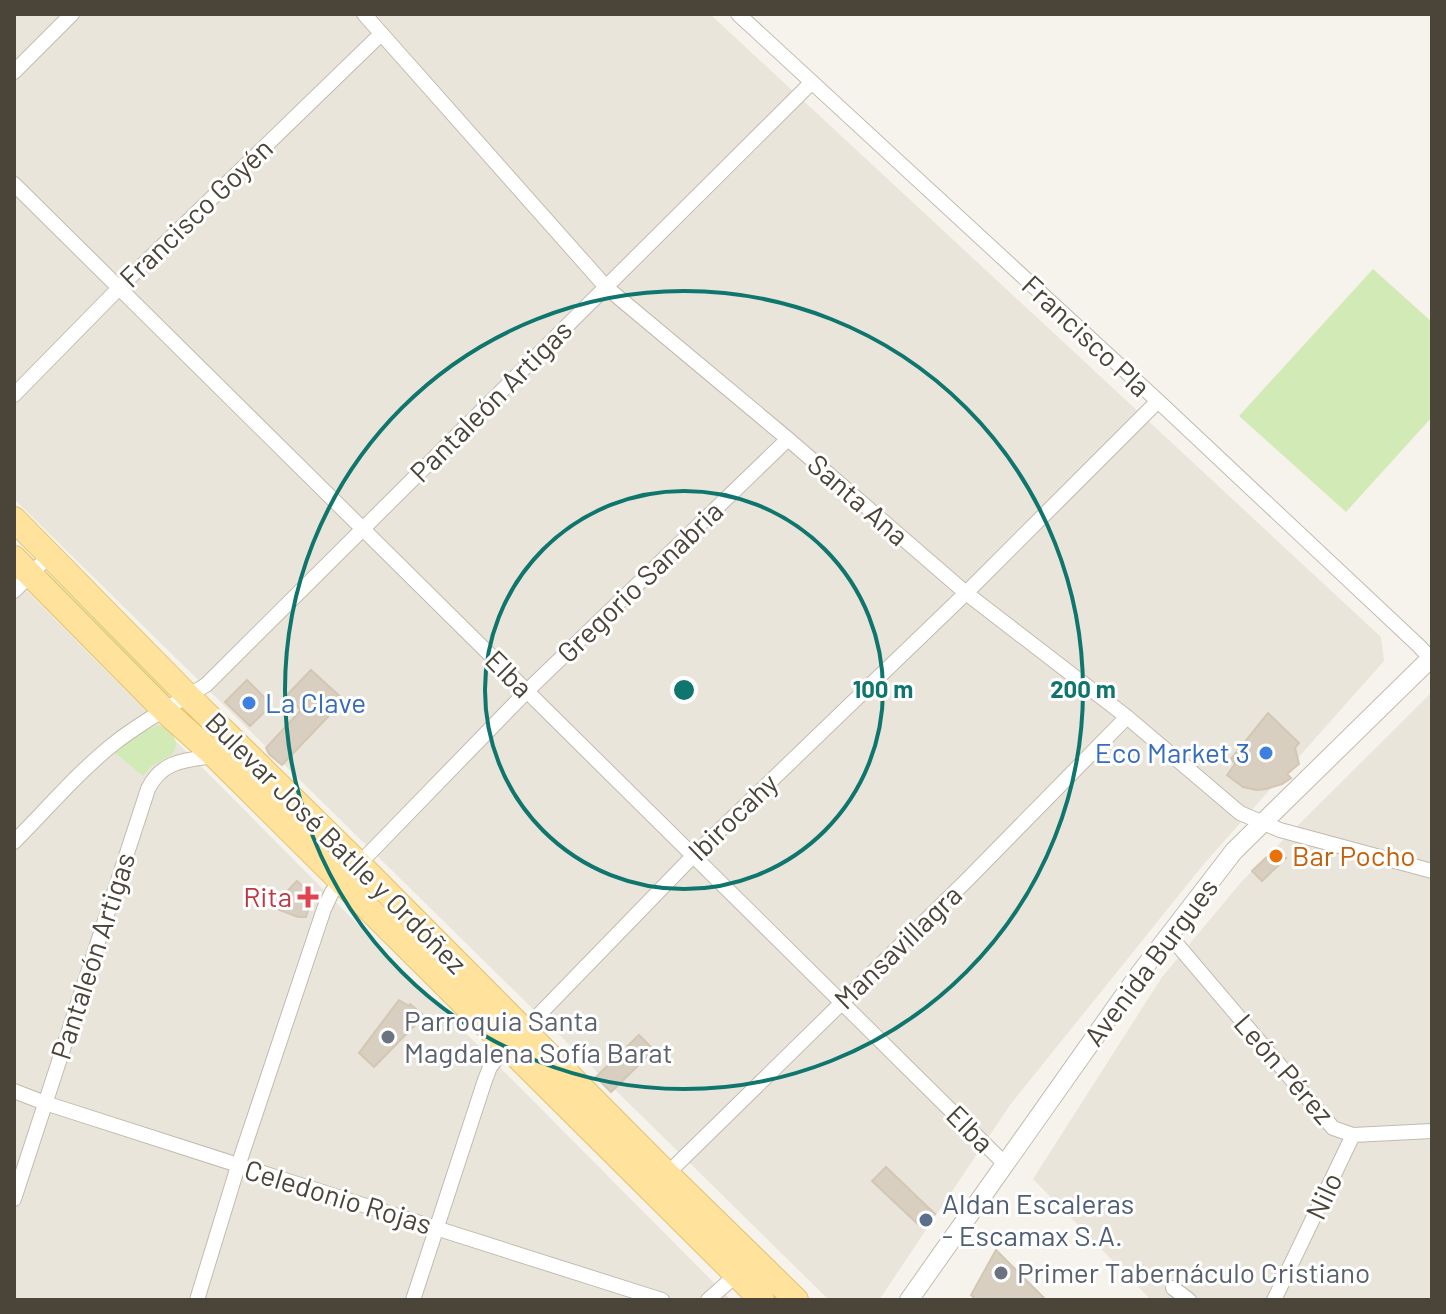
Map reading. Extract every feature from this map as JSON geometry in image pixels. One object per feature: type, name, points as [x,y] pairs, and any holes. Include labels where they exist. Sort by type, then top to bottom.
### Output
[{"type":"main road","name":"Bulevar José Batlle y Ordóñez","points":[[14,519],[359,864],[516,1038],[762,1300]]},
{"type":"main road","name":"Bulevar José Batlle y Ordóñez","points":[[20,575],[215,756],[340,882],[667,1174],[796,1300]]},
{"type":"street","points":[[14,72],[72,14]]},
{"type":"street","name":"Santa Ana","points":[[364,14],[606,287],[966,593],[1127,717],[1240,813],[1280,830],[1432,871]]},
{"type":"street","name":"Francisco Pla","points":[[738,14],[1158,401],[1431,659]]},
{"type":"street","name":"Francisco Goyén","points":[[14,395],[119,288],[381,34]]},
{"type":"street","name":"Pantaleón Artigas","points":[[14,842],[108,749],[142,723],[206,685],[812,82]]},
{"type":"street","name":"Elba","points":[[14,184],[1004,1163]]},
{"type":"street","name":"Ibirocahy","points":[[413,1300],[490,1067],[693,856],[966,593],[1158,401]]},
{"type":"street","name":"Gregorio Sanabria","points":[[359,864],[527,691],[788,439]]},
{"type":"street","points":[[20,575],[50,555]]},
{"type":"street","name":"Avenida Burgues","points":[[909,1300],[1140,973],[1234,851],[1431,659]]},
{"type":"street","name":"Mansavillagra","points":[[667,1174],[967,880],[1127,717]]},
{"type":"street","name":"Pantaleón Artigas","points":[[14,1199],[148,789],[153,779],[165,768],[188,760],[215,756]]},
{"type":"street","points":[[197,1300],[238,1166],[324,909],[340,882]]},
{"type":"street","name":"León Pérez","points":[[1169,935],[1327,1122],[1342,1133],[1353,1135],[1432,1131]]},
{"type":"street","name":"Celedonio Rojas","points":[[14,1091],[238,1166],[662,1300]]},
{"type":"street","name":"Nilo","points":[[1274,1300],[1353,1135]]},
{"type":"street","points":[[708,1300],[736,1275]]},
{"type":"street","points":[[1173,1288],[1189,1300]]},
{"type":"shaded area","points":[[14,14],[710,14],[1381,637],[1384,661],[1203,865],[1010,1105],[879,1300],[829,1300],[14,499]]},
{"type":"shaded area","points":[[14,578],[731,1300],[14,1300]]},
{"type":"shaded area","points":[[1432,692],[1432,1300],[1151,1300],[1033,1179],[1162,977],[1242,881]]},
{"type":"green space","points":[[1373,269],[1432,322],[1432,417],[1346,512],[1239,416]]},
{"type":"green space","points":[[47,572],[170,694],[166,698],[43,576]]},
{"type":"green space","points":[[159,725],[168,729],[176,743],[175,748],[170,756],[152,766],[143,776],[114,752]]},
{"type":"building","points":[[311,670],[344,700],[282,765],[266,748],[301,710],[286,696]]},
{"type":"building","name":"La Clave","points":[[247,680],[272,705],[250,726],[225,702]]},
{"type":"building","name":"Eco Market 3","points":[[1268,713],[1299,743],[1295,748],[1299,764],[1287,774],[1291,778],[1282,784],[1256,790],[1243,787],[1227,775],[1235,764],[1231,759]]},
{"type":"building","points":[[1276,848],[1286,858],[1262,881],[1252,871]]},
{"type":"building","points":[[297,881],[313,895],[306,917],[272,907]]},
{"type":"building","name":"Parroquia Santa Magdalena Sofía Barat","points":[[399,1000],[422,1014],[420,1020],[374,1067],[359,1053]]},
{"type":"building","points":[[639,1035],[654,1050],[611,1092],[596,1077]]},
{"type":"building","points":[[886,1167],[935,1214],[922,1228],[872,1181]]},
{"type":"building","name":"Primer Tabernáculo Cristiano","points":[[996,1250],[1046,1300],[976,1300],[971,1295]]},
{"type":"place","name":"La Clave","points":[[249,703]]},
{"type":"place","name":"Eco Market 3","points":[[1266,753]]},
{"type":"place","name":"Bar Pocho","points":[[1276,856]]},
{"type":"place","name":"Rita","points":[[308,897]]},
{"type":"place","name":"Parroquia Santa Magdalena Sofía Barat","points":[[388,1037]]},
{"type":"place","name":"Aldan Escaleras - Escamax S.A.","points":[[926,1220]]},
{"type":"place","name":"Primer Tabernáculo Cristiano","points":[[1001,1273]]}]
